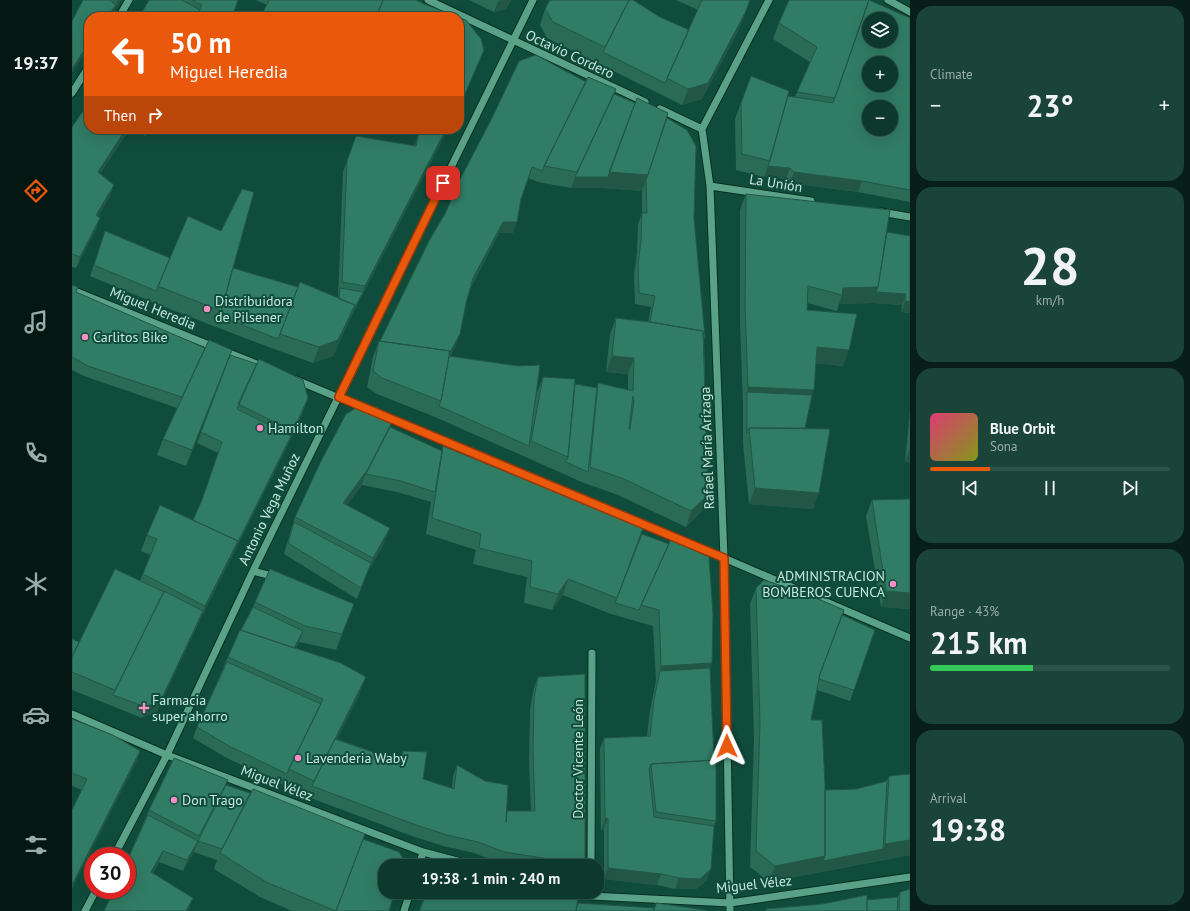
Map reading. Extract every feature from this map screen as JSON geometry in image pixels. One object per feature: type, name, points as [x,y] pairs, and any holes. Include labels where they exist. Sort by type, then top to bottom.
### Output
[{"type":"street","points":[[122,12],[129,0]]},
{"type":"street","name":"Octavio Cordero","points":[[428,0],[453,12]]},
{"type":"street","name":"Antonio Vega Muñoz","points":[[119,847],[167,755],[253,571],[533,0]]},
{"type":"street","points":[[702,129],[769,0]]},
{"type":"street","points":[[888,0],[910,12]]},
{"type":"street","name":"Octavio Cordero","points":[[464,17],[702,129]]},
{"type":"street","points":[[72,93],[84,74]]},
{"type":"street","name":"Rafael María Arízaga","points":[[702,129],[710,186],[724,558],[730,911]]},
{"type":"street","name":"La Unión","points":[[710,186],[818,202]]},
{"type":"street","points":[[872,211],[910,217]]},
{"type":"street","name":"Miguel Heredia","points":[[72,290],[272,370]]},
{"type":"street","points":[[287,376],[724,558],[910,638]]},
{"type":"street","points":[[253,571],[266,573],[281,579]]},
{"type":"street","name":"Doctor Vicente León","points":[[591,859],[592,653]]},
{"type":"street","name":"Miguel Vélez","points":[[72,714],[167,755],[423,852],[450,859]]},
{"type":"street","points":[[421,859],[423,852]]},
{"type":"street","name":"Miguel Vélez","points":[[604,895],[730,903],[910,877]]},
{"type":"street","points":[[85,911],[91,899]]},
{"type":"street","points":[[404,911],[408,899]]},
{"type":"building","points":[[83,0],[109,0],[116,5],[111,12],[84,12],[84,51],[72,69],[72,21]]},
{"type":"building","points":[[149,0],[182,0],[200,10],[199,12],[142,12]]},
{"type":"building","points":[[192,0],[238,0],[234,12],[198,12],[202,5]]},
{"type":"building","points":[[269,0],[383,0],[378,12],[263,12]]},
{"type":"building","points":[[383,0],[416,0],[445,12],[378,12]]},
{"type":"building","points":[[550,0],[629,0],[605,47],[553,22],[545,9]]},
{"type":"building","points":[[629,0],[633,0],[660,17],[689,30],[665,83],[603,52]]},
{"type":"building","points":[[702,0],[750,0],[745,13],[708,83],[688,89],[667,78]]},
{"type":"building","points":[[789,0],[869,0],[865,12],[862,12],[862,20],[835,98],[797,92],[817,47],[779,23]]},
{"type":"building","points":[[869,0],[896,12],[865,12]]},
{"type":"building","points":[[898,13],[910,18],[910,190],[862,181],[794,172],[790,168],[768,166],[788,96],[833,103],[862,20],[862,48],[898,48]]},
{"type":"building","points":[[464,19],[481,39],[484,50],[464,96]]},
{"type":"building","points":[[536,55],[586,82],[542,171],[532,167],[521,199],[517,222],[503,222],[473,278],[460,334],[449,354],[450,351],[380,341],[430,239],[446,212],[457,185],[491,120],[519,61]]},
{"type":"building","points":[[751,76],[789,91],[770,161],[742,154],[741,103]]},
{"type":"building","points":[[588,77],[616,89],[577,172],[544,166]]},
{"type":"building","points":[[614,94],[635,103],[608,177],[575,177]]},
{"type":"building","points":[[637,98],[668,113],[648,175],[609,172]]},
{"type":"building","points":[[84,109],[84,134],[123,134],[98,172],[114,185],[96,215],[100,218],[80,257],[72,254],[72,127]]},
{"type":"building","points":[[667,118],[687,130],[696,146],[694,218],[705,337],[703,337],[703,331],[650,322],[655,296],[639,293],[638,264],[642,213],[647,213],[646,180]]},
{"type":"building","points":[[419,134],[443,134],[365,286],[342,282],[347,161],[356,136],[416,146]]},
{"type":"building","points":[[242,189],[254,192],[221,311],[158,286],[188,216],[221,231]]},
{"type":"building","points":[[746,194],[890,210],[878,287],[843,288],[842,295],[808,286],[807,310],[857,314],[849,350],[817,347],[814,390],[748,387],[745,307]]},
{"type":"building","points":[[105,231],[170,258],[156,291],[94,265]]},
{"type":"building","points":[[887,232],[910,236],[910,302],[905,301],[906,294],[876,292]]},
{"type":"building","points":[[233,268],[298,287],[278,339],[220,316]]},
{"type":"building","points":[[300,282],[355,305],[338,340],[319,347],[280,334]]},
{"type":"building","points":[[72,285],[78,287],[76,292],[205,348],[182,397],[88,366],[72,357]]},
{"type":"building","points":[[340,288],[363,292],[355,307],[355,305],[339,299]]},
{"type":"building","points":[[616,318],[703,331],[708,495],[691,511],[624,479],[590,467],[598,383],[633,391],[634,358],[612,356]],"holes":[[[633,396],[634,401],[630,429],[629,429]]]},
{"type":"building","points":[[209,340],[232,350],[192,450],[163,439]]},
{"type":"building","points":[[379,341],[450,351],[441,401],[382,378],[373,371]]},
{"type":"building","points":[[230,355],[257,364],[237,409],[291,436],[236,546],[238,541],[193,520],[202,500],[222,442],[201,432]]},
{"type":"building","points":[[449,356],[518,366],[540,365],[529,446],[439,406]]},
{"type":"building","points":[[259,359],[303,380],[308,398],[293,431],[238,404]]},
{"type":"building","points":[[543,377],[575,379],[568,457],[531,441]]},
{"type":"building","points":[[575,384],[597,388],[588,472],[566,462],[568,457]]},
{"type":"building","points":[[747,392],[812,395],[805,428],[749,428],[747,433]]},
{"type":"building","points":[[356,408],[392,422],[368,469],[343,503],[390,528],[373,558],[295,517],[320,463],[346,414]]},
{"type":"building","points":[[390,427],[442,451],[435,492],[401,481],[366,474]]},
{"type":"building","points":[[749,428],[830,429],[819,493],[755,488]]},
{"type":"building","points":[[443,446],[643,528],[617,598],[568,579],[558,594],[530,587],[532,561],[479,548],[481,534],[432,518]]},
{"type":"building","name":"ADMINISTRACION BOMBEROS CUENCA","points":[[910,499],[910,593],[886,591],[872,500]]},
{"type":"building","points":[[160,505],[238,541],[205,606],[143,574],[157,539],[147,535]]},
{"type":"building","points":[[294,522],[371,563],[361,588],[288,543]]},
{"type":"building","points":[[642,534],[669,544],[639,610],[615,603]]},
{"type":"building","points":[[671,539],[709,557],[713,614],[712,663],[661,666],[659,610],[641,605]]},
{"type":"building","points":[[115,569],[164,592],[115,690],[72,672],[72,657]]},
{"type":"building","points":[[270,569],[354,604],[342,634],[305,626],[255,602]]},
{"type":"building","points":[[764,580],[809,595],[844,610],[820,674],[811,720],[822,720],[825,785],[825,856],[775,866],[756,851],[760,723],[756,588]]},
{"type":"building","points":[[164,591],[203,611],[161,700],[146,707],[113,695]]},
{"type":"building","points":[[253,607],[303,631],[294,648],[241,630]]},
{"type":"building","points":[[842,615],[875,630],[854,690],[819,679]]},
{"type":"building","points":[[240,630],[341,663],[366,677],[314,781],[289,769],[323,699],[228,657]]},
{"type":"building","points":[[72,639],[79,642],[72,657]]},
{"type":"building","points":[[227,662],[321,704],[287,774],[229,746],[197,727]]},
{"type":"building","points":[[710,668],[714,760],[651,764],[649,769],[654,817],[714,826],[711,869],[700,879],[679,878],[661,874],[608,868],[608,818],[605,819],[604,738],[650,736],[654,699],[660,671]]},
{"type":"building","points":[[585,674],[585,859],[549,859],[504,852],[478,842],[447,835],[416,825],[312,786],[335,739],[401,762],[403,751],[427,752],[423,779],[454,789],[457,765],[485,781],[508,785],[506,822],[507,811],[535,811],[533,752],[534,698],[538,677]]},
{"type":"building","points":[[72,719],[113,735],[140,751],[91,847],[84,847],[84,861],[72,885],[72,810],[87,779],[72,773]]},
{"type":"building","points":[[174,758],[228,780],[199,836],[149,810]]},
{"type":"building","points":[[716,760],[716,821],[656,812],[651,764]]},
{"type":"building","points":[[910,774],[910,840],[885,844],[889,776]]},
{"type":"building","points":[[887,781],[883,849],[823,861],[825,856],[825,790],[856,789]]},
{"type":"building","points":[[226,785],[250,793],[222,849],[198,841]]},
{"type":"building","points":[[253,789],[365,834],[336,911],[266,882],[220,853]]},
{"type":"building","points":[[148,815],[198,841],[187,860],[163,851],[151,872],[193,898],[186,911],[104,911],[110,899],[136,899],[136,847],[133,847]]},
{"type":"building","points":[[363,839],[399,852],[403,859],[378,859],[378,899],[393,899],[389,911],[336,911]]},
{"type":"building","points":[[910,889],[910,911],[899,911],[900,892]]},
{"type":"building","points":[[867,895],[867,911],[766,911],[766,909],[822,904]]},
{"type":"building","points":[[898,897],[897,911],[867,911],[867,900]]},
{"type":"building","points":[[424,899],[578,899],[576,911],[420,911]]},
{"type":"building","points":[[578,903],[654,908],[653,911],[576,911]]},
{"type":"building","points":[[656,903],[705,910],[707,911],[654,911]]},
{"type":"place","name":"Distribuidora de Pilsener","points":[[207,309]]},
{"type":"place","name":"Carlitos Bike","points":[[85,337]]},
{"type":"place","name":"Hamilton","points":[[260,428]]},
{"type":"place","name":"ADMINISTRACION BOMBEROS CUENCA","points":[[893,584]]},
{"type":"place","name":"Farmacia super ahorro","points":[[144,708]]},
{"type":"place","name":"Lavenderia Waby","points":[[298,758]]},
{"type":"place","name":"Don Trago","points":[[174,800]]},
{"type":"route","points":[[443,183],[339,397],[724,558],[727,746]]}]
